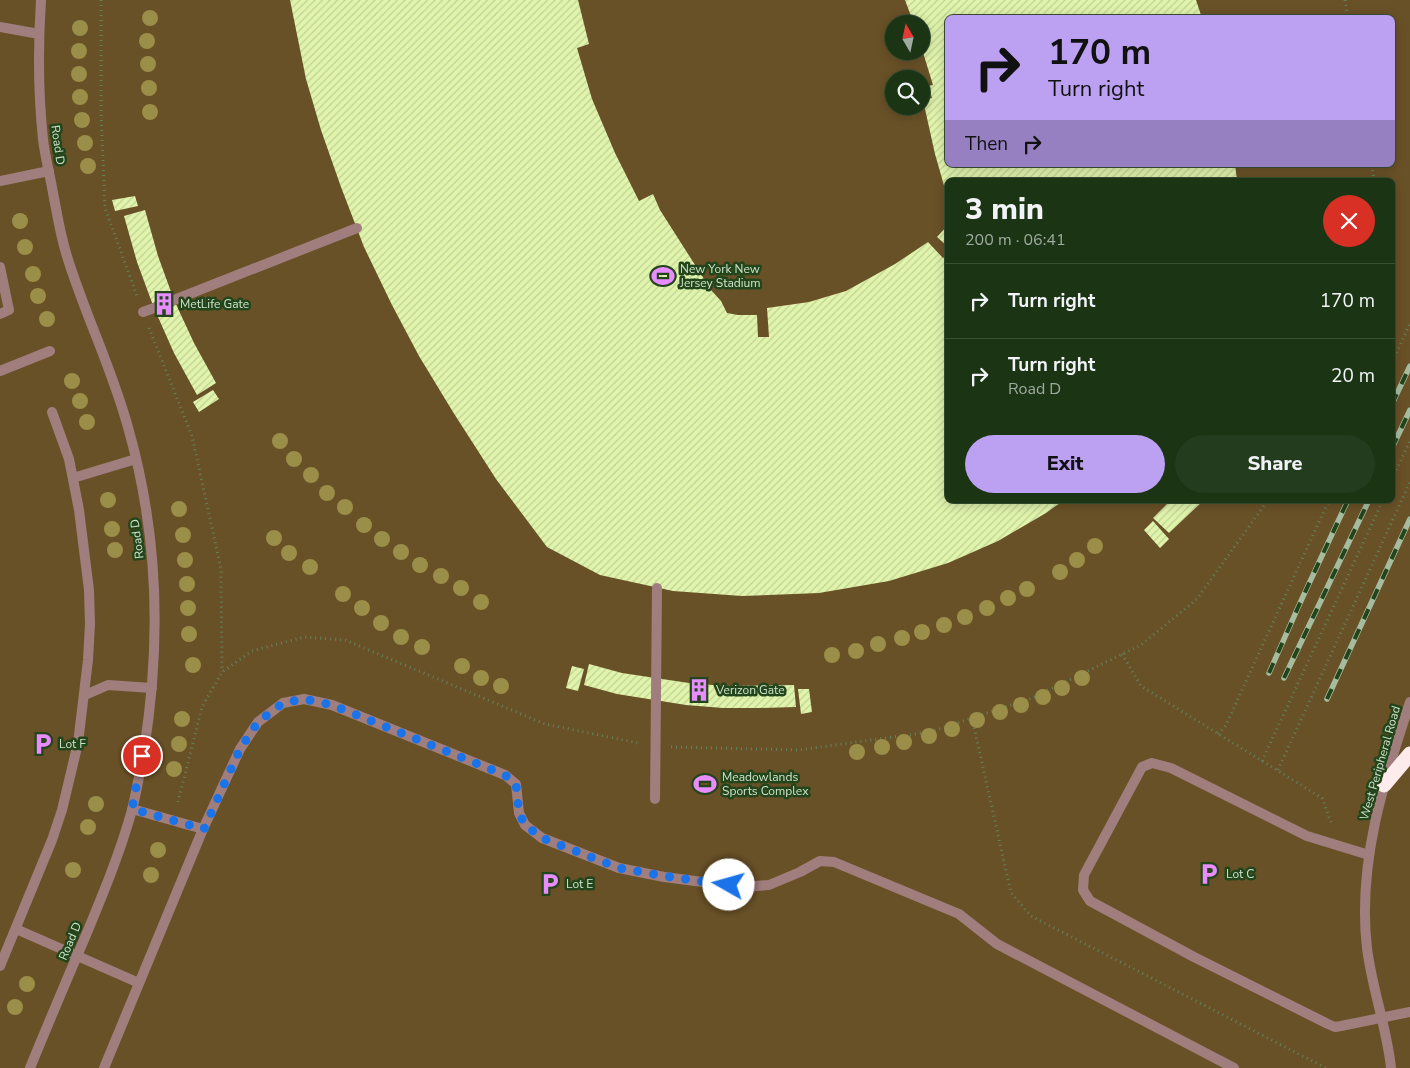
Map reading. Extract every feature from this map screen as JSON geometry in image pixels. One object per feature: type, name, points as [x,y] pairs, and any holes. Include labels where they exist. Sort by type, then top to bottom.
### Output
[{"type":"highway","points":[[1384,785],[1410,754]]},
{"type":"street","name":"Road D","points":[[30,1068],[109,878],[132,809],[148,725],[154,653],[154,583],[147,516],[136,458],[122,405],[80,295],[66,252],[43,140],[39,34],[41,0]]},
{"type":"street","points":[[0,27],[39,34]]},
{"type":"street","points":[[0,181],[49,171]]},
{"type":"street","points":[[174,300],[357,228]]},
{"type":"street","points":[[0,267],[9,310],[0,314]]},
{"type":"street","points":[[143,312],[154,308]]},
{"type":"street","points":[[0,371],[50,351]]},
{"type":"street","points":[[0,966],[52,840],[62,810],[78,743],[85,695],[90,624],[89,590],[73,478],[64,443],[52,412]]},
{"type":"street","points":[[73,478],[136,458]]},
{"type":"street","points":[[655,799],[657,588]]},
{"type":"street","points":[[85,695],[108,685],[152,688]]},
{"type":"street","points":[[104,1068],[204,829],[240,749],[258,722],[283,703],[304,699],[332,705],[505,775],[516,784],[519,813],[525,825],[542,838],[619,868],[742,887],[769,885],[820,861],[834,862],[959,914],[997,944],[1234,1068]]},
{"type":"street","name":"West Peripheral Road","points":[[1391,1068],[1371,976],[1365,917],[1366,887],[1369,854],[1384,785],[1410,702]]},
{"type":"street","points":[[1369,854],[1307,836],[1171,768],[1152,763],[1142,767],[1084,875],[1083,890],[1090,901],[1194,957],[1328,1024],[1341,1026],[1410,1012]]},
{"type":"street","points":[[132,809],[204,829]]},
{"type":"street","points":[[16,930],[139,983]]},
{"type":"path","points":[[101,0],[101,113],[106,208],[143,312],[192,436],[221,569],[222,672]]},
{"type":"path","points":[[1345,0],[1348,15]]},
{"type":"path","points":[[1395,356],[1410,324]]},
{"type":"path","points":[[1395,474],[1410,441]]},
{"type":"path","points":[[1278,770],[1410,482]]},
{"type":"path","points":[[178,802],[202,707],[222,672],[252,650],[304,637],[345,640],[545,724],[656,747],[799,750],[930,732],[1032,698],[1141,644],[1197,599],[1266,503]]},
{"type":"path","points":[[1218,734],[1226,725],[1328,503]]},
{"type":"path","points":[[1262,761],[1382,503]]},
{"type":"path","points":[[1122,654],[1141,686],[1322,798],[1332,826]]},
{"type":"path","points":[[972,718],[1011,893],[1031,916],[1326,1068]]},
{"type":"shaded area","name":"Meadowlands Sports Complex","points":[[0,0],[1410,0],[1410,1068],[0,1068]]},
{"type":"building","name":"New York New Jersey Stadium","points":[[290,0],[578,0],[589,44],[577,48],[592,99],[615,153],[639,201],[653,194],[660,210],[711,290],[721,301],[727,313],[757,315],[758,337],[769,337],[767,308],[809,302],[846,291],[895,264],[928,242],[943,258],[945,257],[945,503],[1060,503],[998,541],[948,563],[889,581],[819,593],[742,596],[673,591],[600,575],[547,547],[496,479],[453,412],[419,356],[392,305],[364,247],[341,187],[306,79]]},
{"type":"building","points":[[905,0],[1196,0],[1201,15],[945,15],[945,167],[1235,167],[1237,178],[945,178],[945,189],[926,115],[930,115],[930,98],[932,98],[930,86],[933,85],[930,70],[925,60],[930,60],[930,15],[911,15]]},
{"type":"building","points":[[135,196],[138,206],[115,211],[112,200]]},
{"type":"building","name":"MetLife Gate","points":[[145,210],[158,256],[174,300],[194,343],[216,383],[197,395],[174,353],[154,308],[137,262],[124,216]]},
{"type":"building","points":[[945,228],[945,244],[937,237]]},
{"type":"building","points":[[213,390],[219,399],[199,412],[193,402]]},
{"type":"building","points":[[1168,503],[1201,503],[1169,533],[1153,518]]},
{"type":"building","points":[[1153,521],[1169,539],[1160,548],[1144,530]]},
{"type":"building","name":"Verizon Gate","points":[[589,664],[622,673],[689,683],[725,686],[794,685],[796,707],[723,708],[686,705],[617,694],[584,685]]},
{"type":"building","points":[[572,666],[584,669],[578,691],[566,688]]},
{"type":"building","points":[[798,689],[809,689],[812,712],[801,714]]},
{"type":"tunnel","points":[[154,308],[174,300]]},
{"type":"railway","points":[[1395,398],[1410,366]]},
{"type":"railway","points":[[1395,442],[1410,410]]},
{"type":"railway","points":[[1269,673],[1347,503]]},
{"type":"railway","points":[[1284,678],[1368,503]]},
{"type":"railway","points":[[1327,699],[1410,519]]},
{"type":"place","name":"New York New Jersey Stadium","points":[[663,276]]},
{"type":"place","name":"MetLife Gate","points":[[164,304]]},
{"type":"place","name":"Verizon Gate","points":[[699,690]]},
{"type":"place","name":"Lot F","points":[[43,744]]},
{"type":"place","name":"Meadowlands Sports Complex","points":[[705,784]]},
{"type":"place","name":"Lot C","points":[[1209,874]]},
{"type":"place","name":"Lot E","points":[[550,884]]},
{"type":"route","points":[[142,756],[132,809],[204,829],[240,749],[258,722],[283,703],[304,699],[332,705],[505,775],[516,784],[519,813],[525,825],[542,838],[619,868],[729,885]]}]
